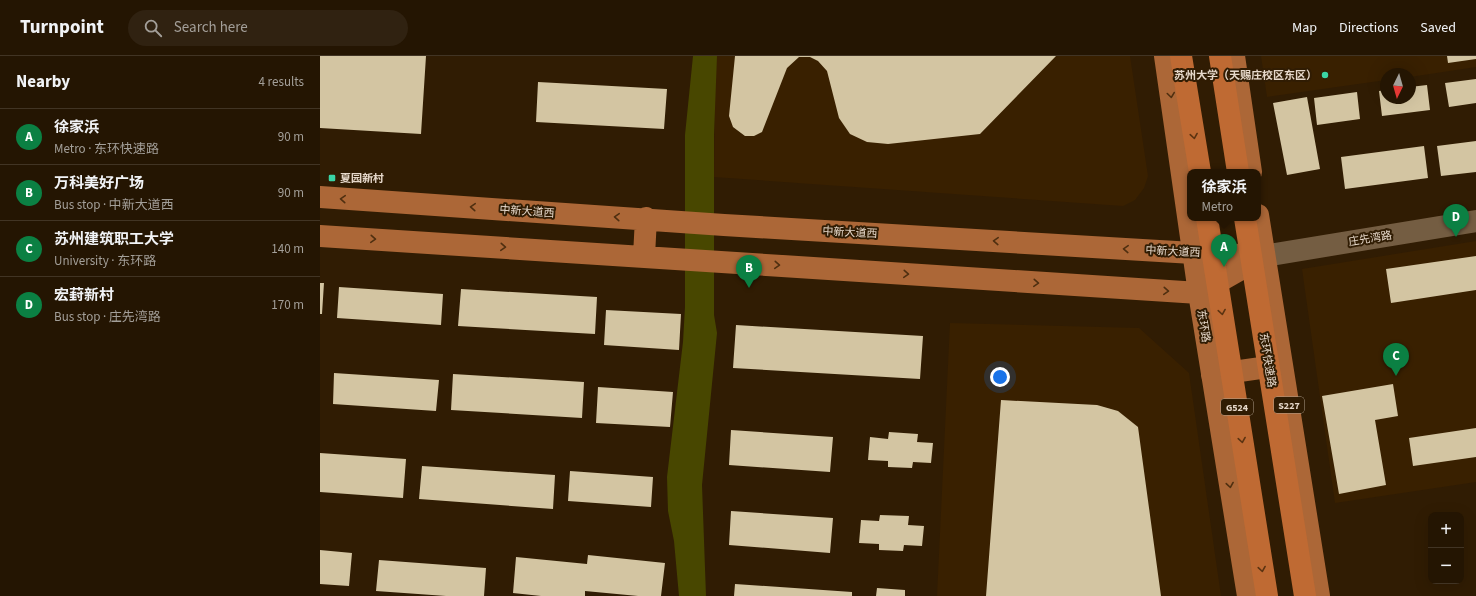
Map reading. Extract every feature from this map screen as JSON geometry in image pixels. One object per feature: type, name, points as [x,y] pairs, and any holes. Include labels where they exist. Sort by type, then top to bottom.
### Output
[{"type":"highway","points":[[1182,56],[1200,169]]},
{"type":"highway","points":[[1220,56],[1238,169]]},
{"type":"highway","name":"G524","points":[[1207,221],[1267,596]]},
{"type":"highway","name":"东环快速路","points":[[1245,221],[1305,596]]},
{"type":"main road","name":"东环路","points":[[1165,56],[1187,211]]},
{"type":"main road","points":[[1234,56],[1251,169]]},
{"type":"main road","name":"中新大道西","points":[[320,197],[646,218],[724,225],[1264,256]]},
{"type":"main road","points":[[644,256],[646,218]]},
{"type":"main road","name":"东环路","points":[[1188,221],[1248,596]]},
{"type":"main road","name":"S227","points":[[1259,221],[1319,596]]},
{"type":"main road","points":[[320,236],[1199,293],[1264,256]]},
{"type":"main road","points":[[1212,375],[1282,365]]},
{"type":"street","name":"庄先湾路","points":[[1264,256],[1476,221]]},
{"type":"shaded area","points":[[693,56],[717,56],[714,135],[714,315],[717,333],[702,485],[706,596],[679,596],[674,541],[668,511],[667,477],[683,342],[685,307],[685,135]]},
{"type":"shaded area","points":[[717,56],[1130,56],[1148,176],[1144,188],[1135,200],[1123,206],[714,177],[715,73]]},
{"type":"shaded area","name":"苏州大学（天赐庄校区东区）","points":[[1261,56],[1476,56],[1476,67],[1416,76],[1416,68],[1380,68],[1380,81],[1267,97]]},
{"type":"shaded area","points":[[1476,241],[1476,482],[1335,503],[1302,269]]},
{"type":"shaded area","points":[[950,323],[1139,328],[1189,373],[1221,596],[937,596]]},
{"type":"building","points":[[320,56],[426,56],[421,134],[320,128]]},
{"type":"building","points":[[735,56],[1056,56],[980,134],[888,144],[867,142],[850,134],[839,118],[827,71],[818,61],[810,57],[799,57],[787,68],[762,132],[754,136],[745,136],[733,127],[729,116]]},
{"type":"building","points":[[1447,56],[1476,56],[1476,59],[1448,63]]},
{"type":"building","points":[[1476,79],[1476,103],[1449,107],[1445,83]]},
{"type":"building","points":[[538,82],[667,89],[664,129],[536,122]]},
{"type":"building","points":[[1427,85],[1430,110],[1382,116],[1381,104],[1416,104],[1416,86]]},
{"type":"building","points":[[1357,92],[1360,119],[1317,125],[1314,98]]},
{"type":"building","points":[[1307,97],[1320,169],[1287,175],[1273,103]]},
{"type":"building","points":[[1476,141],[1476,172],[1441,176],[1437,146]]},
{"type":"building","points":[[1424,146],[1428,178],[1345,189],[1341,157]]},
{"type":"building","points":[[1476,256],[1476,290],[1391,303],[1386,269]]},
{"type":"building","points":[[320,283],[324,283],[322,314],[320,314]]},
{"type":"building","points":[[339,287],[443,294],[441,325],[337,318]]},
{"type":"building","points":[[461,289],[597,297],[595,334],[458,326]]},
{"type":"building","points":[[606,310],[681,314],[679,350],[604,345]]},
{"type":"building","points":[[736,325],[923,336],[920,379],[733,368]]},
{"type":"building","points":[[334,373],[439,380],[436,411],[333,404]]},
{"type":"building","points":[[453,374],[584,382],[582,418],[451,410]]},
{"type":"building","points":[[1393,384],[1398,416],[1375,420],[1386,485],[1339,494],[1322,396]]},
{"type":"building","points":[[598,387],[673,392],[670,427],[596,423]]},
{"type":"building","points":[[1001,400],[1097,405],[1118,411],[1138,427],[1161,596],[986,596]]},
{"type":"building","points":[[1476,428],[1476,457],[1413,466],[1409,438]]},
{"type":"building","points":[[731,430],[833,437],[830,472],[729,465]]},
{"type":"building","points":[[889,432],[918,434],[917,442],[933,443],[931,463],[913,462],[912,468],[888,467],[888,461],[868,460],[870,437],[888,439]]},
{"type":"building","points":[[320,453],[406,459],[403,498],[320,492]]},
{"type":"building","points":[[422,466],[555,475],[553,509],[419,499]]},
{"type":"building","points":[[570,471],[653,477],[651,507],[568,501]]},
{"type":"building","points":[[731,511],[833,518],[830,553],[729,545]]},
{"type":"building","points":[[880,515],[909,516],[908,525],[924,526],[922,546],[904,545],[903,551],[879,550],[879,544],[859,543],[861,520],[879,521]]},
{"type":"building","points":[[320,550],[352,553],[349,586],[320,584]]},
{"type":"building","points":[[588,555],[665,563],[661,596],[638,596],[585,591],[585,596],[541,596],[513,593],[516,557],[587,564]]},
{"type":"building","points":[[379,560],[486,568],[484,596],[446,596],[376,591]]},
{"type":"building","points":[[735,584],[852,592],[852,596],[734,596]]},
{"type":"building","points":[[877,588],[905,590],[905,596],[876,596]]},
{"type":"place","name":"苏州大学（天赐庄校区东区）","points":[[1325,75]]},
{"type":"place","name":"夏园新村","points":[[332,178]]},
{"type":"place","name":"宏葑新村","points":[[1456,237]]},
{"type":"place","name":"徐家浜","points":[[1224,267]]},
{"type":"place","name":"万科美好广场","points":[[749,288]]},
{"type":"place","name":"苏州建筑职工大学","points":[[1396,376]]}]
